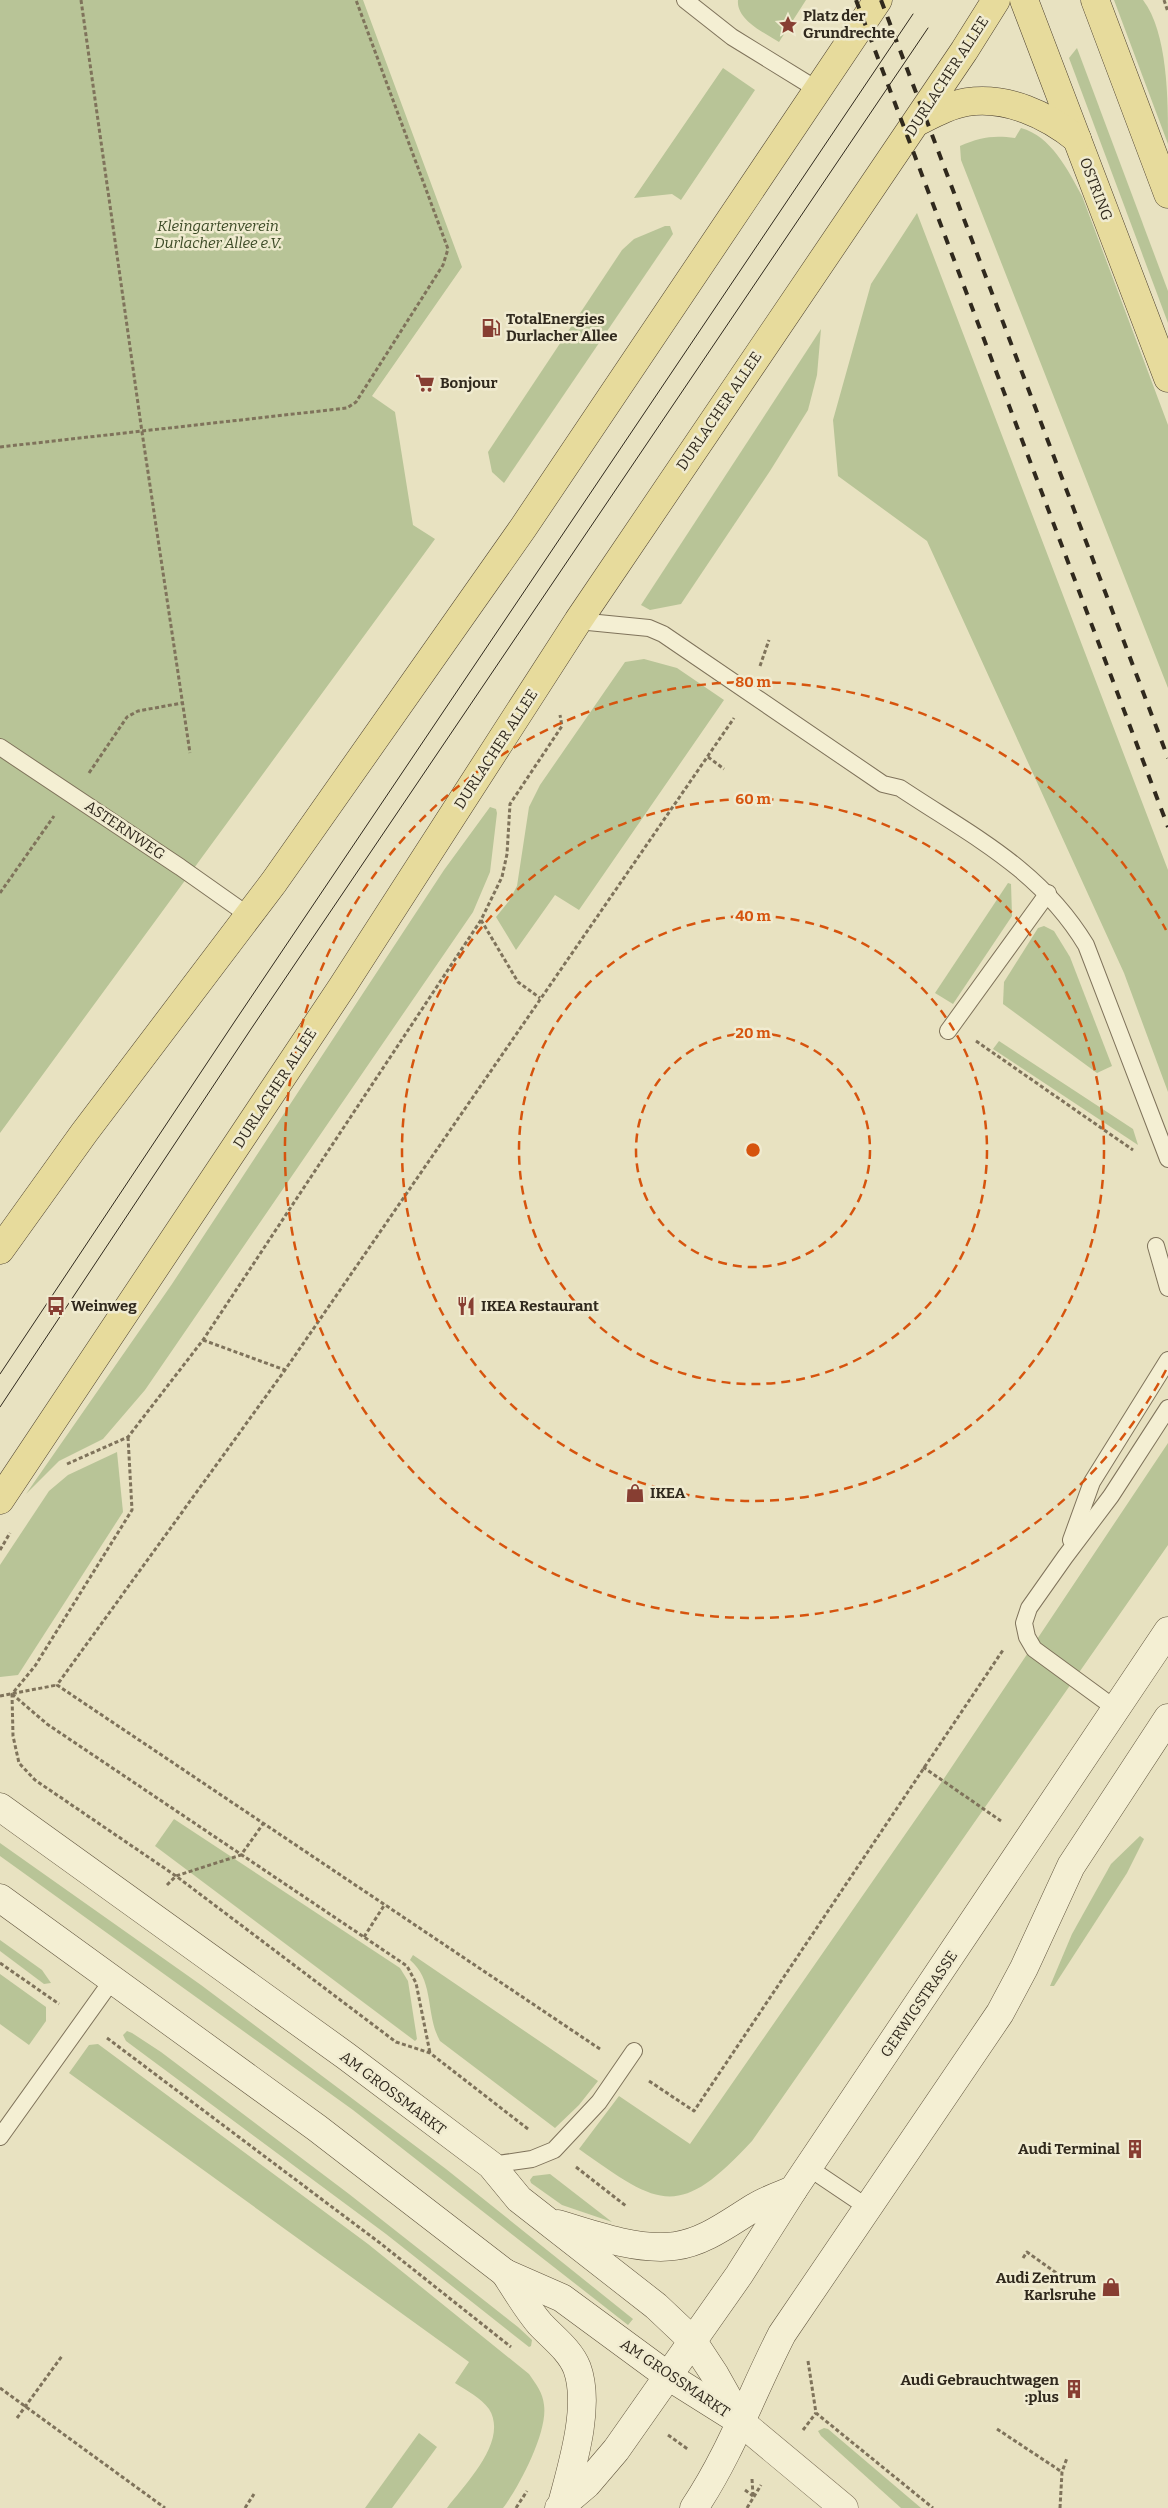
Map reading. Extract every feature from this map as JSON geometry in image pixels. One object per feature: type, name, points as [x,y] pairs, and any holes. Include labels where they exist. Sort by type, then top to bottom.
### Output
[{"type":"main road","points":[[0,1250],[84,1133],[274,882],[523,528],[878,0]]},
{"type":"main road","name":"DURLACHER ALLEE","points":[[0,1500],[320,1020],[578,621],[917,122],[996,0]]},
{"type":"main road","name":"OSTRING","points":[[1024,0],[1168,378]]},
{"type":"main road","points":[[1095,0],[1168,194]]},
{"type":"main road","points":[[917,122],[950,106],[968,102],[997,103],[1035,112],[1055,122],[1077,139]]},
{"type":"main road","name":"GERWIGSTRASSE","points":[[561,2506],[587,2484],[616,2450],[739,2275],[793,2190],[1168,1632]]},
{"type":"main road","points":[[694,2508],[742,2423],[765,2366],[782,2334],[1000,2013],[1024,1968],[1071,1866],[1168,1718]]},
{"type":"main road","points":[[0,1785],[7,1812]]},
{"type":"main road","name":"AM GROSSMARKT","points":[[7,1812],[145,1910],[491,2165],[519,2199],[656,2306],[692,2340],[715,2375],[742,2423]]},
{"type":"main road","name":"AM GROSSMARKT","points":[[0,1898],[317,2128],[505,2274],[562,2298],[668,2376],[742,2423],[844,2508]]},
{"type":"main road","points":[[543,2219],[614,2240],[653,2246],[675,2246],[698,2239],[728,2225],[756,2206],[793,2190]]},
{"type":"main road","points":[[505,2274],[539,2323],[560,2343],[577,2367],[581,2390],[580,2423],[561,2506]]},
{"type":"lane","points":[[685,0],[732,37],[818,90]]},
{"type":"lane","points":[[578,621],[649,628],[676,642],[750,695],[884,784],[900,788],[1011,861],[1048,894],[1073,924],[1086,945],[1167,1157]]},
{"type":"lane","name":"ASTERNWEG","points":[[0,747],[172,862],[248,916]]},
{"type":"lane","points":[[951,1028],[1048,894]]},
{"type":"lane","points":[[1156,1246],[1168,1288]]},
{"type":"lane","points":[[1065,1556],[1092,1482],[1168,1360]]},
{"type":"lane","points":[[1116,1709],[1034,1649],[1024,1623],[1029,1608],[1065,1556],[1111,1496],[1168,1408]]},
{"type":"lane","points":[[0,2137],[113,1979]]},
{"type":"lane","points":[[491,2165],[532,2159],[554,2150],[599,2102],[634,2051]]},
{"type":"lane","points":[[809,2168],[867,2207]]},
{"type":"path","points":[[80,0],[190,753]]},
{"type":"path","points":[[0,448],[347,408],[356,402],[443,265],[448,249],[356,0]]},
{"type":"path","points":[[1164,0],[1168,11]]},
{"type":"path","points":[[0,1696],[57,1685],[286,1370],[750,695]]},
{"type":"path","points":[[63,1466],[128,1437],[203,1340],[481,920],[502,877],[507,854],[510,804],[562,726]]},
{"type":"path","points":[[708,757],[724,769]]},
{"type":"path","points":[[481,920],[518,982],[540,998]]},
{"type":"path","points":[[951,1028],[1144,1158],[1167,1157]]},
{"type":"path","points":[[203,1340],[286,1370]]},
{"type":"path","points":[[12,1694],[48,1724],[407,1966],[416,1983],[430,2054],[396,2042],[313,1977],[176,1876],[35,1780],[19,1763],[13,1736],[12,1694],[35,1666],[132,1510],[128,1437]]},
{"type":"path","points":[[0,1550],[14,1527]]},
{"type":"path","points":[[57,1685],[262,1824],[694,2111],[1000,1653],[1026,1631]]},
{"type":"path","points":[[923,1767],[1028,1840]]},
{"type":"path","points":[[145,1910],[176,1876],[241,1855],[262,1824]]},
{"type":"path","points":[[364,1937],[385,1904]]},
{"type":"path","points":[[0,1963],[84,2021],[380,2243],[516,2350]]},
{"type":"path","points":[[1023,2258],[1027,2252],[1062,2276],[1058,2282]]},
{"type":"path","points":[[808,2353],[808,2368],[816,2413],[933,2508]]},
{"type":"path","points":[[18,2418],[62,2356]]},
{"type":"path","points":[[0,2388],[165,2508]]},
{"type":"path","points":[[641,2416],[718,2468],[753,2496],[747,2508]]},
{"type":"path","points":[[997,2428],[1062,2472]]},
{"type":"path","points":[[1060,2508],[1062,2472],[1067,2458]]},
{"type":"path","points":[[245,2508],[254,2494]]},
{"type":"green space","name":"Kleingartenverein Durlacher Allee e.V.","points":[[0,0],[363,0],[462,267],[372,396],[395,412],[413,525],[435,539],[0,1133]]},
{"type":"green space","points":[[738,0],[806,0],[779,42],[746,20],[739,7]]},
{"type":"green space","points":[[1114,0],[1143,0],[1157,30],[1162,48],[1167,88],[1168,144]]},
{"type":"green space","points":[[1077,48],[1168,291],[1168,323],[1069,58]]},
{"type":"green space","points":[[723,68],[755,90],[681,200],[672,194],[634,198]]},
{"type":"green space","points":[[1021,128],[1032,132],[1050,146],[1058,155],[1082,196],[1168,425],[1168,688],[961,160],[960,146],[987,137],[1015,138]]},
{"type":"green space","points":[[917,213],[1168,870],[1168,1092],[1124,973],[927,541],[838,476],[833,420],[871,284]]},
{"type":"green space","points":[[665,226],[670,226],[673,234],[504,483],[492,472],[488,452],[622,250],[634,239]]},
{"type":"green space","points":[[821,329],[817,375],[808,410],[770,471],[681,604],[650,610],[641,605]]},
{"type":"green space","points":[[644,659],[677,668],[724,700],[579,910],[555,895],[516,950],[496,917],[509,901],[517,886],[529,807],[540,785],[625,662]]},
{"type":"green space","points":[[490,807],[496,809],[497,813],[490,872],[473,912],[145,1390],[103,1439],[59,1461],[26,1494],[172,1284],[444,870]]},
{"type":"green space","points":[[1008,883],[1011,884],[1012,916],[953,1004],[935,993]]},
{"type":"green space","points":[[1044,926],[1054,931],[1070,957],[1112,1066],[1097,1073],[1003,1004],[1004,982],[1038,928]]},
{"type":"green space","points":[[999,1041],[1133,1129],[1138,1145],[993,1049]]},
{"type":"green space","points":[[1168,1443],[1168,1545],[752,2141],[706,2184],[687,2194],[669,2196],[650,2193],[630,2183],[579,2149],[619,2096],[690,2144],[943,1780]]},
{"type":"green space","points":[[117,1452],[123,1512],[18,1675],[0,1677],[0,1565],[49,1491],[68,1475]]},
{"type":"green space","points":[[174,1819],[400,1968],[408,1981],[417,2039],[415,2041],[155,1846]]},
{"type":"green space","points":[[1140,1836],[1144,1839],[1127,1873],[1054,1986],[1050,1986],[1072,1934],[1111,1864]]},
{"type":"green space","points":[[0,1843],[201,1985],[446,2169],[633,2319],[628,2325],[353,2110],[0,1856]]},
{"type":"green space","points":[[0,1940],[42,1970],[51,1983],[44,1984],[0,1951]]},
{"type":"green space","points":[[413,1955],[598,2081],[579,2105],[555,2128],[440,2041],[432,2020],[427,1988],[418,1968],[410,1960]]},
{"type":"green space","points":[[0,1974],[46,2007],[46,2021],[29,2045],[0,2024]]},
{"type":"green space","points":[[127,2031],[161,2052],[349,2194],[518,2327],[532,2340],[531,2346],[529,2347],[386,2234],[126,2041],[123,2035]]},
{"type":"green space","points":[[98,2044],[368,2244],[529,2374],[542,2396],[544,2416],[542,2430],[531,2459],[517,2487],[503,2508],[447,2508],[482,2462],[493,2435],[494,2421],[489,2409],[478,2398],[455,2383],[469,2362],[69,2073],[89,2045]]},
{"type":"green space","points":[[550,2174],[612,2222],[562,2205],[531,2183],[530,2180],[533,2176]]},
{"type":"green space","points":[[824,2428],[828,2429],[921,2508],[901,2508],[821,2436],[818,2431]]},
{"type":"green space","points":[[419,2433],[437,2447],[392,2508],[365,2508]]},
{"type":"tram line","points":[[0,1374],[235,1021],[913,14]]},
{"type":"tram line","points":[[0,1407],[251,1029],[928,28]]},
{"type":"railway","points":[[856,0],[1168,827]]},
{"type":"railway","points":[[881,0],[1168,758]]},
{"type":"place","name":"Platz der Grundrechte","points":[[788,25]]},
{"type":"place","name":"TotalEnergies Durlacher Allee","points":[[491,328]]},
{"type":"place","name":"Bonjour","points":[[425,383]]},
{"type":"place","name":"Weinweg","points":[[56,1306]]},
{"type":"place","name":"IKEA Restaurant","points":[[466,1306]]},
{"type":"place","name":"IKEA","points":[[635,1493]]},
{"type":"place","name":"Audi Terminal","points":[[1135,2149]]},
{"type":"place","name":"Audi Zentrum Karlsruhe","points":[[1111,2287]]},
{"type":"place","name":"Audi Gebrauchtwagen :plus","points":[[1074,2389]]}]
